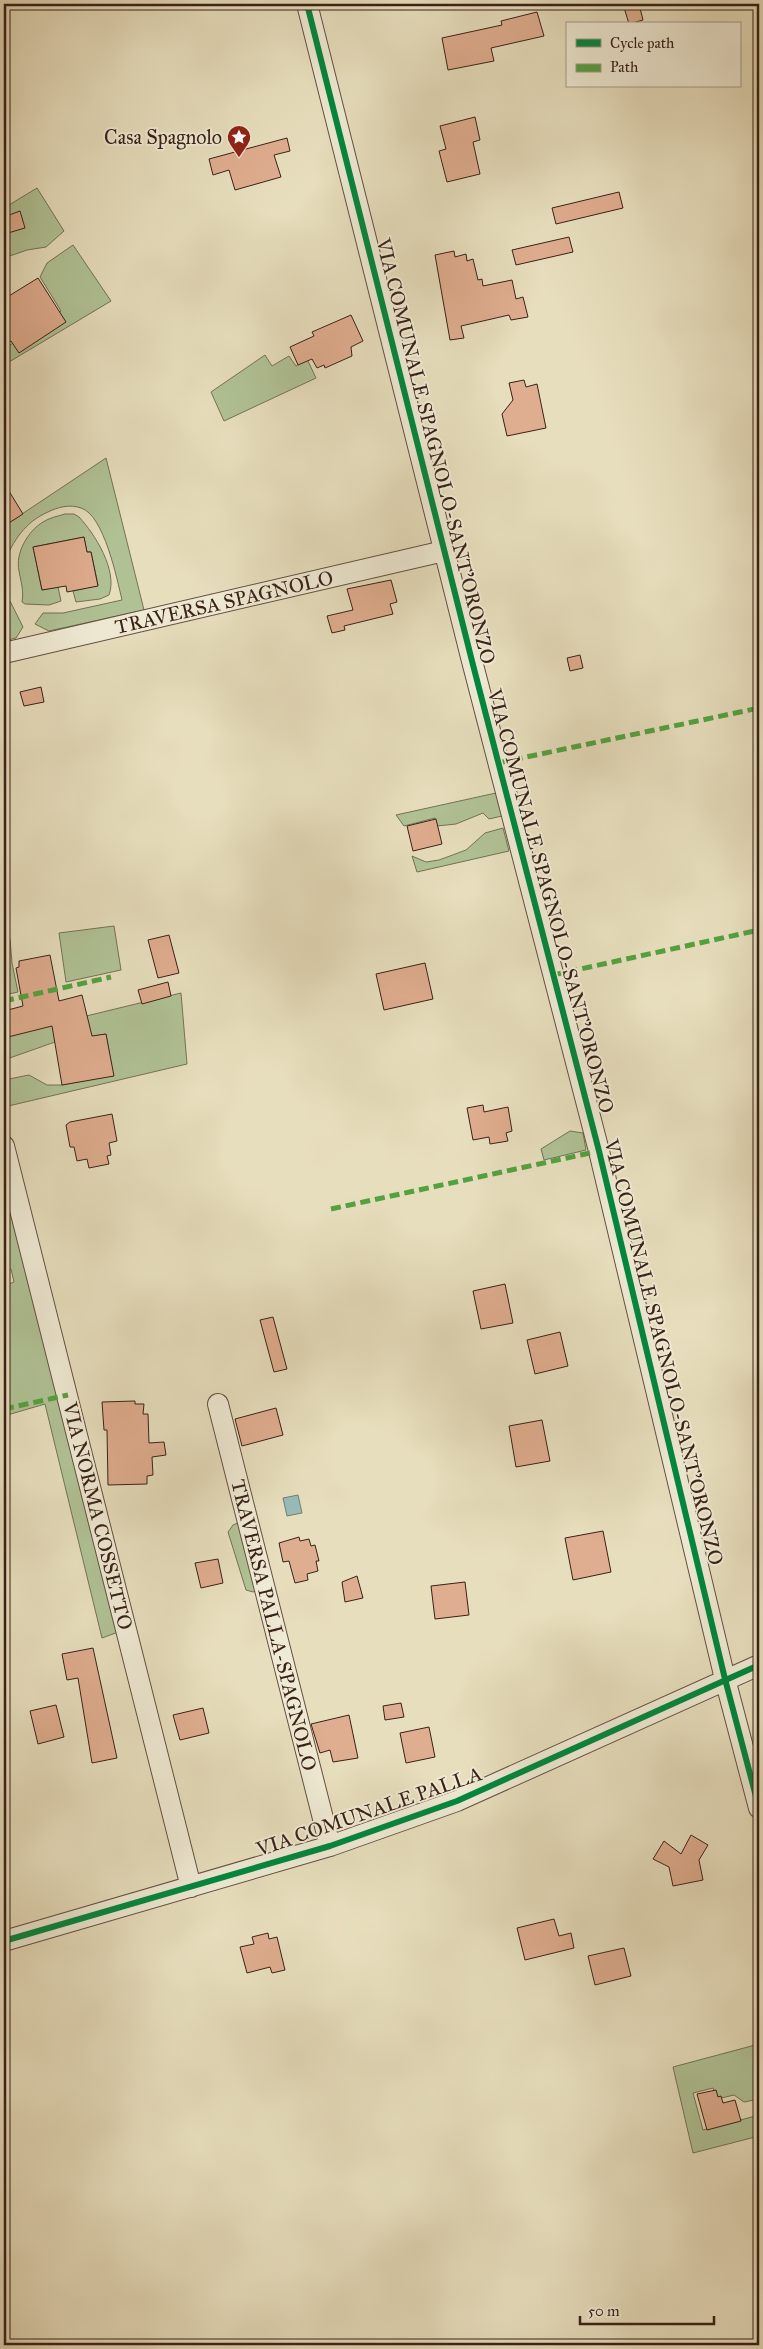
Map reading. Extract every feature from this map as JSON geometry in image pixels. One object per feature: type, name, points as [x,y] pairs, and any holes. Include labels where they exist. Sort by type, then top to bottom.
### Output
[{"type":"street","name":"VIA COMUNALE SPAGNOLO-SANT'ORONZO","points":[[307,4],[444,551],[599,1151],[725,1679],[759,1808]]},
{"type":"street","name":"TRAVERSA SPAGNOLO","points":[[4,653],[444,551]]},
{"type":"street","name":"VIA NORMA COSSETTO","points":[[4,1146],[191,1887]]},
{"type":"street","name":"TRAVERSA PALLA-SPAGNOLO","points":[[218,1404],[330,1846]]},
{"type":"street","name":"VIA COMUNALE PALLA","points":[[4,1941],[330,1846],[457,1801],[759,1665]]},
{"type":"green space","points":[[37,188],[64,231],[46,247],[27,250],[4,258],[4,208]]},
{"type":"green space","points":[[73,245],[111,301],[4,365],[4,349],[61,311],[40,277],[47,263]]},
{"type":"green space","points":[[265,355],[272,366],[289,356],[296,366],[307,359],[316,378],[224,421],[211,392]]},
{"type":"green space","points":[[106,458],[144,610],[49,631],[35,624],[43,613],[63,613],[122,600],[103,535],[89,513],[77,507],[60,507],[40,516],[26,527],[11,547],[4,563],[4,526]]},
{"type":"green space","points":[[65,514],[74,514],[79,517],[98,543],[108,564],[111,585],[109,595],[100,599],[76,602],[73,591],[98,585],[91,552],[87,552],[84,537],[33,547],[42,590],[58,587],[61,601],[49,605],[25,604],[22,602],[18,564],[24,543],[37,526],[51,518]]},
{"type":"green space","points":[[4,598],[10,601],[23,627],[16,638],[4,641]]},
{"type":"green space","points":[[496,793],[502,816],[489,819],[483,813],[456,824],[437,826],[435,818],[404,826],[396,815]]},
{"type":"green space","points":[[503,828],[509,851],[417,872],[412,856],[426,862],[439,860],[466,850],[485,833]]},
{"type":"green space","points":[[114,926],[121,970],[66,982],[59,933]]},
{"type":"green space","points":[[10,939],[12,963],[18,992],[4,995],[4,940]]},
{"type":"green space","points":[[181,993],[187,1064],[4,1107],[4,1080],[29,1075],[47,1085],[62,1085],[113,1075],[106,1034],[55,1042],[4,1060],[4,1036]]},
{"type":"green space","points":[[570,1131],[583,1133],[586,1150],[544,1160],[541,1149]]},
{"type":"green space","points":[[4,1169],[121,1631],[102,1638],[45,1404],[4,1416],[4,1286],[14,1282],[11,1269],[4,1271]]},
{"type":"green space","points":[[240,1522],[260,1589],[253,1592],[246,1590],[228,1532],[233,1525]]},
{"type":"green space","points":[[759,2044],[759,2099],[744,2102],[734,2095],[717,2099],[713,2088],[693,2093],[703,2130],[759,2115],[759,2136],[693,2153],[673,2067]]},
{"type":"water","points":[[298,1495],[302,1513],[287,1516],[283,1498]]},
{"type":"building","points":[[623,4],[639,4],[643,20],[628,22]]},
{"type":"building","points":[[537,12],[544,36],[491,48],[494,61],[448,70],[442,38],[502,25],[501,21]]},
{"type":"building","points":[[475,117],[480,140],[473,142],[480,174],[447,182],[439,151],[446,149],[440,126]]},
{"type":"building","points":[[287,138],[290,151],[274,155],[281,177],[235,190],[229,170],[213,175],[209,159]]},
{"type":"building","points":[[619,192],[623,208],[556,224],[552,208]]},
{"type":"building","points":[[20,211],[25,228],[8,233],[4,217]]},
{"type":"building","points":[[569,237],[573,252],[516,265],[512,250]]},
{"type":"building","points":[[454,251],[455,257],[466,254],[467,261],[473,259],[478,280],[482,279],[483,286],[512,280],[516,299],[523,297],[528,317],[511,320],[509,315],[461,326],[464,338],[450,340],[435,255]]},
{"type":"building","points":[[38,278],[66,322],[19,353],[11,341],[4,346],[4,299]]},
{"type":"building","points":[[351,315],[363,341],[351,347],[352,356],[325,368],[324,365],[317,368],[312,359],[298,365],[290,347],[314,336],[312,332]]},
{"type":"building","points":[[524,380],[526,387],[537,384],[546,428],[507,436],[502,414],[513,400],[509,383]]},
{"type":"building","points":[[4,483],[23,514],[4,526]]},
{"type":"building","points":[[84,537],[87,552],[91,552],[98,586],[67,592],[66,586],[42,590],[33,547]]},
{"type":"building","points":[[391,580],[397,602],[390,604],[393,614],[344,626],[345,630],[332,633],[327,616],[353,610],[347,589]]},
{"type":"building","points":[[580,655],[583,668],[570,671],[567,658]]},
{"type":"building","points":[[41,687],[44,702],[24,706],[20,692]]},
{"type":"building","points":[[436,819],[442,844],[413,851],[407,826]]},
{"type":"building","points":[[169,935],[179,973],[158,978],[148,940]]},
{"type":"building","points":[[50,955],[59,1001],[82,995],[92,1036],[106,1034],[114,1076],[62,1085],[52,1026],[4,1038],[4,1011],[23,1006],[16,968],[19,967],[19,961]]},
{"type":"building","points":[[425,963],[433,999],[384,1010],[376,974]]},
{"type":"building","points":[[168,982],[171,996],[142,1004],[138,990]]},
{"type":"building","points":[[483,1105],[484,1112],[508,1107],[512,1131],[506,1133],[508,1141],[490,1144],[489,1137],[473,1140],[467,1108]]},
{"type":"building","points":[[112,1114],[117,1141],[109,1143],[111,1155],[107,1156],[109,1164],[89,1168],[87,1159],[77,1161],[74,1147],[70,1147],[66,1125],[70,1122]]},
{"type":"building","points":[[505,1284],[513,1323],[481,1329],[473,1291]]},
{"type":"building","points":[[273,1317],[287,1369],[274,1372],[260,1320]]},
{"type":"building","points":[[560,1332],[568,1366],[535,1374],[527,1340]]},
{"type":"building","points":[[135,1401],[135,1404],[144,1404],[143,1414],[148,1414],[149,1443],[164,1442],[166,1455],[152,1457],[153,1475],[147,1476],[147,1484],[108,1485],[107,1430],[104,1430],[102,1402]]},
{"type":"building","points":[[276,1408],[283,1435],[242,1446],[235,1419]]},
{"type":"building","points":[[542,1420],[550,1461],[516,1467],[509,1426]]},
{"type":"building","points":[[603,1531],[611,1572],[573,1580],[565,1538]]},
{"type":"building","points":[[299,1537],[300,1541],[309,1539],[311,1546],[315,1545],[319,1561],[316,1561],[318,1571],[307,1574],[308,1580],[295,1583],[289,1561],[283,1562],[279,1543]]},
{"type":"building","points":[[218,1559],[223,1583],[201,1588],[195,1563]]},
{"type":"building","points":[[357,1576],[363,1598],[345,1602],[342,1582]]},
{"type":"building","points":[[465,1582],[469,1615],[435,1619],[431,1586]]},
{"type":"building","points":[[93,1648],[117,1758],[92,1763],[78,1678],[67,1680],[62,1654]]},
{"type":"building","points":[[401,1703],[404,1717],[385,1720],[383,1706]]},
{"type":"building","points":[[56,1705],[64,1737],[38,1744],[30,1711]]},
{"type":"building","points":[[203,1708],[209,1733],[180,1740],[173,1715]]},
{"type":"building","points":[[349,1715],[358,1758],[333,1762],[330,1750],[320,1753],[311,1724]]},
{"type":"building","points":[[429,1727],[435,1757],[406,1763],[400,1733]]},
{"type":"building","points":[[691,1835],[708,1845],[699,1860],[703,1880],[673,1886],[669,1867],[653,1859],[664,1841],[681,1854]]},
{"type":"building","points":[[554,1919],[559,1936],[571,1933],[574,1948],[525,1960],[517,1928]]},
{"type":"building","points":[[268,1933],[269,1939],[277,1937],[285,1970],[272,1973],[270,1967],[247,1973],[240,1947],[254,1944],[252,1937]]},
{"type":"building","points":[[624,1948],[631,1976],[595,1985],[588,1956]]},
{"type":"building","points":[[716,2090],[718,2097],[721,2096],[723,2103],[735,2100],[741,2121],[707,2130],[697,2094]]},
{"type":"marked path","points":[[498,763],[759,708]]},
{"type":"marked path","points":[[553,975],[759,930]]},
{"type":"marked path","points":[[4,1001],[111,977]]},
{"type":"marked path","points":[[331,1209],[599,1151]]},
{"type":"marked path","points":[[4,1409],[68,1395]]},
{"type":"cycle path","points":[[307,4],[472,661],[599,1151],[725,1679],[759,1808]]},
{"type":"cycle path","points":[[4,1941],[330,1846],[457,1801],[759,1665]]},
{"type":"place","name":"Casa Spagnolo","points":[[239,158]]}]
